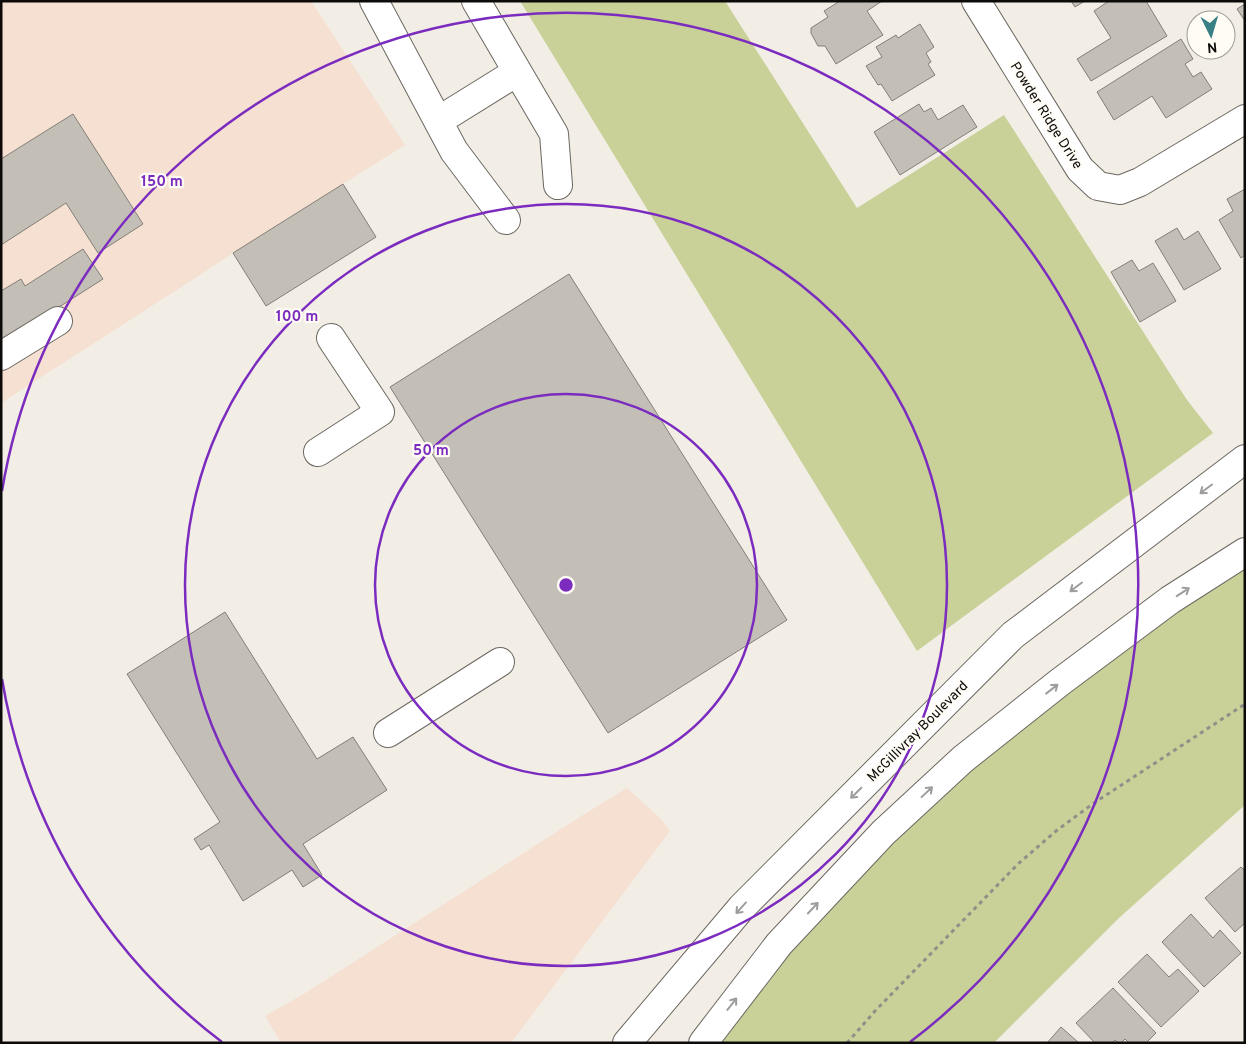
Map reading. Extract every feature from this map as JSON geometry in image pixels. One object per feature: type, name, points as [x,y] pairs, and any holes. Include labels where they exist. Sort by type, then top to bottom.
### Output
[{"type":"main road","points":[[374,1],[454,151],[506,220]]},
{"type":"main road","points":[[476,1],[554,134],[558,185]]},
{"type":"main road","name":"Powder Ridge Drive","points":[[976,1],[1080,169],[1098,186],[1120,190],[1140,182],[1245,119]]},
{"type":"main road","points":[[438,121],[517,72]]},
{"type":"main road","points":[[1,356],[58,321]]},
{"type":"main road","points":[[318,452],[380,412],[331,338]]},
{"type":"main road","name":"McGillivray Boulevard","points":[[627,1043],[742,907],[1013,634],[1245,459]]},
{"type":"main road","points":[[703,1043],[780,944],[883,833],[963,759],[1060,682],[1170,600],[1245,552]]},
{"type":"main road","points":[[388,733],[500,662]]},
{"type":"path","points":[[847,1043],[875,1011],[1018,864],[1056,831],[1094,803],[1245,704]]},
{"type":"shaded area","points":[[1,1],[311,1],[405,145],[233,253],[1,403]]},
{"type":"shaded area","points":[[627,788],[661,819],[670,831],[511,1043],[281,1043],[265,1016],[307,992]]},
{"type":"green space","points":[[520,1],[725,1],[857,208],[1004,115],[1187,400],[1213,433],[917,651]]},
{"type":"green space","points":[[1245,552],[1245,805],[1119,918],[994,1043],[703,1043],[883,833]]},
{"type":"building","points":[[840,1],[882,1],[867,11],[883,35],[836,64],[825,46],[818,46],[811,33],[811,28],[828,17],[824,11]]},
{"type":"building","points":[[1071,1],[1085,1],[1075,7]]},
{"type":"building","points":[[1109,1],[1146,1],[1167,36],[1091,81],[1077,59],[1111,38],[1094,11]]},
{"type":"building","points":[[1245,4],[1245,21],[1237,9]]},
{"type":"building","points":[[920,24],[934,47],[926,53],[931,62],[928,64],[935,75],[892,101],[881,84],[878,85],[866,66],[882,57],[876,47],[896,35],[898,38]]},
{"type":"building","points":[[1181,39],[1186,47],[1186,60],[1191,60],[1185,64],[1193,77],[1201,72],[1212,89],[1166,118],[1152,96],[1114,120],[1097,92]]},
{"type":"building","points":[[919,104],[924,112],[931,108],[938,120],[963,105],[977,127],[900,175],[874,132]]},
{"type":"building","points":[[73,114],[143,224],[98,253],[66,203],[1,245],[1,159]]},
{"type":"building","points":[[343,184],[376,237],[266,306],[233,253]]},
{"type":"building","points":[[1245,189],[1245,255],[1241,258],[1219,220],[1233,211],[1227,199]]},
{"type":"building","points":[[1177,228],[1184,240],[1198,231],[1221,269],[1184,290],[1155,241]]},
{"type":"building","points":[[83,249],[103,279],[1,344],[1,291],[21,279],[25,286]]},
{"type":"building","points":[[1132,260],[1139,271],[1153,263],[1176,301],[1140,322],[1111,272]]},
{"type":"building","points":[[569,274],[787,620],[608,733],[390,387]]},
{"type":"building","points":[[225,612],[317,759],[353,737],[387,790],[303,844],[322,875],[303,887],[292,870],[243,901],[209,845],[201,850],[194,839],[220,822],[127,674]]},
{"type":"building","points":[[1241,867],[1245,871],[1245,923],[1235,932],[1205,898]]},
{"type":"building","points":[[1191,914],[1213,938],[1220,930],[1241,953],[1204,987],[1162,942]]},
{"type":"building","points":[[1147,954],[1169,977],[1178,969],[1199,991],[1161,1027],[1118,982]]},
{"type":"building","points":[[1113,988],[1156,1033],[1146,1043],[1129,1043],[1125,1039],[1121,1043],[1115,1040],[1112,1043],[1095,1043],[1076,1023]]},
{"type":"building","points":[[1061,1027],[1079,1043],[1047,1043]]}]
